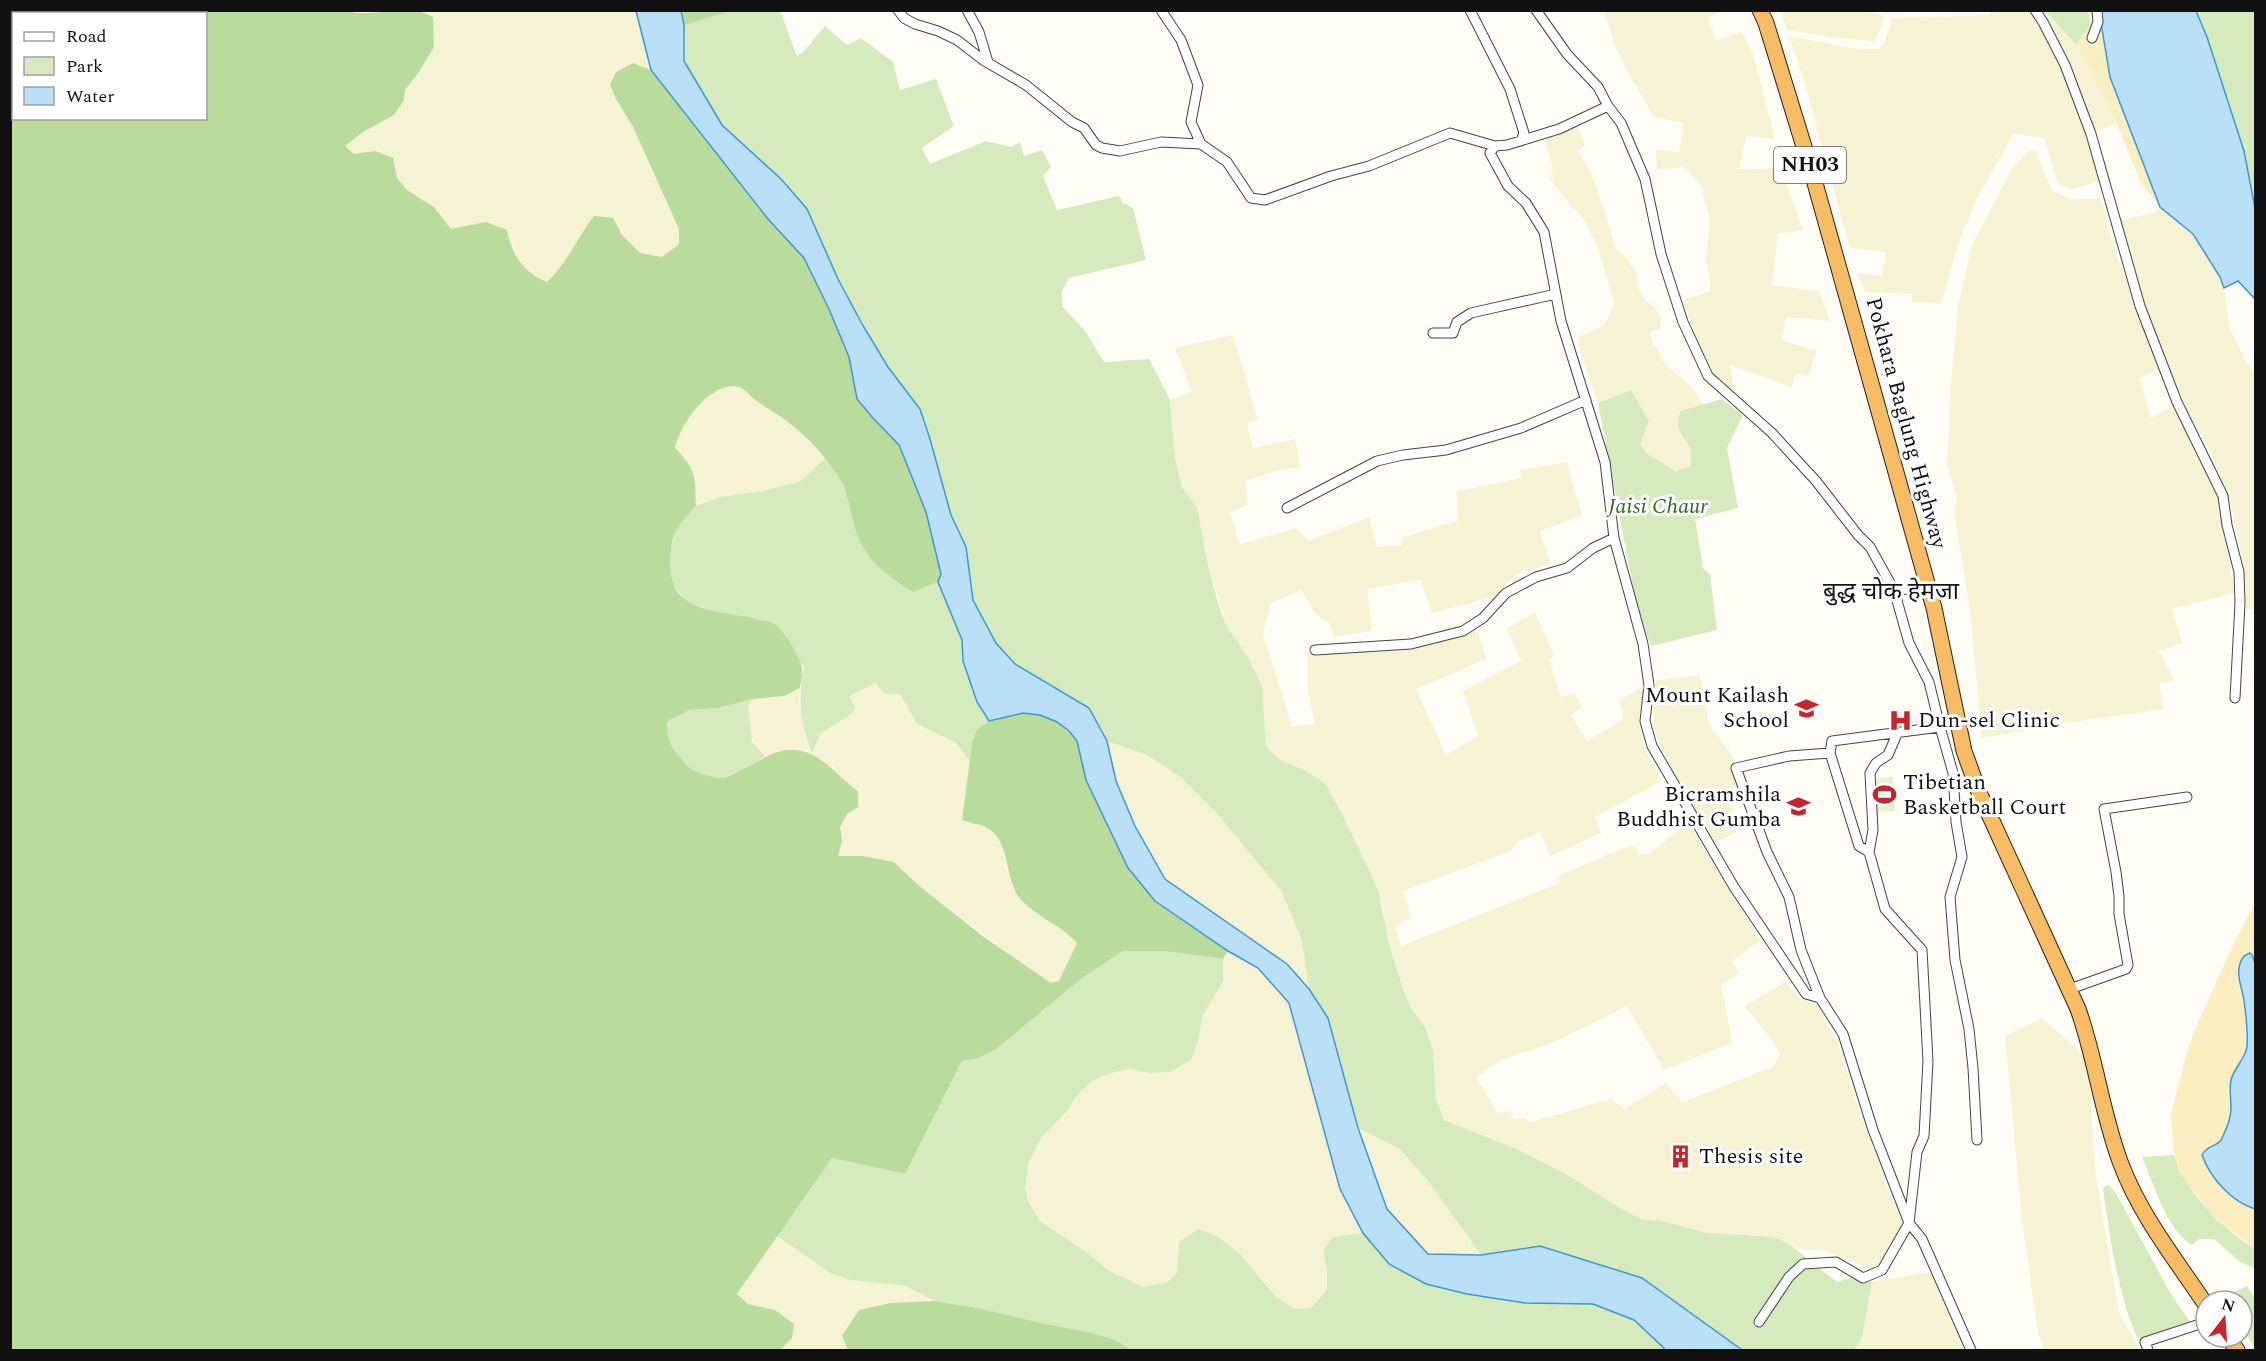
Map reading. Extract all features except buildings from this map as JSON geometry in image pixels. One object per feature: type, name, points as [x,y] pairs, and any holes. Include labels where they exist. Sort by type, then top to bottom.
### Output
[{"type":"highway","name":"Pokhara Baglung Highway","points":[[1760,10],[1766,23],[1849,300],[1934,608],[1958,727],[1972,777],[2037,922],[2070,989],[2087,1035],[2121,1164],[2144,1213],[2195,1289]]},
{"type":"street","points":[[898,10],[904,18],[915,24],[957,40],[988,63],[1026,85],[1072,122],[1084,128],[1096,145],[1108,151],[1120,151],[1161,142],[1201,144]]},
{"type":"street","points":[[967,10],[979,33],[988,63]]},
{"type":"street","points":[[1161,10],[1180,40],[1198,85],[1191,122],[1201,144],[1227,162],[1251,198],[1265,200],[1331,176],[1389,159],[1449,133],[1495,146],[1521,141],[1559,129],[1608,106]]},
{"type":"street","points":[[1470,10],[1510,89],[1524,133],[1521,141]]},
{"type":"street","points":[[1536,10],[1567,54],[1598,87],[1608,106],[1621,123],[1645,179],[1661,254],[1683,322],[1708,376],[1772,433],[1816,481],[1870,547],[1894,590],[1909,643],[1929,682],[1953,773],[1956,822],[1962,857],[1950,897],[1955,960],[1973,1068],[1977,1140]]},
{"type":"street","points":[[2035,10],[2065,65],[2091,134],[2140,306],[2172,391],[2202,458],[2223,496],[2227,525],[2239,572],[2240,603],[2235,698]]},
{"type":"street","points":[[2092,38],[2098,22],[2097,10]]},
{"type":"street","points":[[1495,146],[1490,153],[1508,186],[1526,204],[1544,232],[1561,321],[1605,462],[1614,538],[1643,644],[1649,685],[1646,721],[1652,746],[1741,897],[1806,994],[1820,998]]},
{"type":"street","points":[[1433,333],[1453,333],[1457,322],[1471,313],[1556,294]]},
{"type":"street","points":[[1287,508],[1377,461],[1403,455],[1446,450],[1521,428],[1586,399]]},
{"type":"street","points":[[1315,650],[1411,644],[1463,631],[1483,618],[1506,593],[1536,577],[1567,568],[1593,548],[1614,538]]},
{"type":"street","points":[[1894,590],[1927,588]]},
{"type":"street","points":[[1869,852],[1859,846],[1830,753],[1832,741],[1940,727]]},
{"type":"street","points":[[1759,1322],[1789,1277],[1803,1264],[1836,1262],[1863,1278],[1882,1270],[1909,1223],[1917,1152],[1924,1136],[1928,1061],[1922,950],[1885,909],[1869,852],[1874,830],[1870,773],[1876,763],[1888,754],[1897,734]]},
{"type":"street","points":[[1830,753],[1789,756],[1736,768],[1767,852],[1789,897],[1801,950],[1820,998],[1843,1034],[1873,1130],[1909,1223],[1922,1239],[1971,1350]]},
{"type":"street","points":[[2070,989],[2126,969],[2128,965],[2118,914],[2119,896],[2116,872],[2104,809],[2187,797]]},
{"type":"street","points":[[2148,1350],[2145,1342],[2194,1326]]},
{"type":"shaded area","points":[[1998,10],[2045,11],[2076,44],[2117,124],[2096,132],[2110,179],[2072,189],[2058,184],[2044,138],[2013,134],[1977,199],[1958,244],[1941,304],[1912,302],[1912,294],[1865,292],[1857,273],[1882,276],[1886,252],[1850,248],[1803,77],[1789,36],[1852,48],[1876,49],[1884,45],[1892,18],[1988,15]]},
{"type":"shaded area","points":[[422,11],[636,11],[651,70],[633,63],[616,99],[633,127],[679,229],[679,244],[662,257],[640,253],[622,235],[613,218],[581,234],[565,263],[547,282],[532,276],[519,262],[507,230],[486,222],[451,230],[434,207],[407,190],[397,178],[393,158],[375,151],[354,154],[345,146],[363,132],[394,115],[405,90],[434,47],[432,17]]},
{"type":"shaded area","points":[[1604,11],[1721,11],[1708,18],[1716,40],[1742,32],[1754,56],[1775,139],[1746,136],[1739,169],[1781,168],[1803,230],[1778,234],[1772,285],[1819,291],[1830,321],[1786,317],[1782,340],[1817,351],[1808,376],[1795,374],[1792,387],[1730,365],[1735,394],[1714,376],[1700,348],[1682,300],[1711,291],[1706,258],[1710,221],[1701,185],[1684,167],[1657,170],[1656,150],[1679,152],[1684,123],[1654,117],[1626,70]]},
{"type":"shaded area","points":[[1781,11],[1863,11],[1885,16],[1875,41],[1836,38],[1787,30]]},
{"type":"shaded area","points":[[1578,126],[1585,145],[1578,151],[1590,170],[1606,214],[1615,248],[1623,254],[1636,271],[1639,290],[1643,297],[1661,315],[1661,328],[1650,332],[1653,345],[1658,348],[1664,363],[1693,388],[1704,404],[1679,411],[1678,425],[1691,448],[1690,467],[1675,471],[1648,454],[1641,446],[1648,425],[1631,390],[1598,403],[1578,344],[1579,337],[1605,325],[1614,304],[1599,250],[1582,216],[1550,179],[1553,168],[1544,140]]},
{"type":"shaded area","points":[[2029,151],[2036,151],[2052,191],[2071,199],[2101,199],[2114,248],[2160,369],[2139,378],[2151,418],[2174,405],[2195,453],[2217,493],[2235,593],[2172,609],[2182,643],[2159,651],[2174,680],[2159,685],[2165,709],[1982,738],[1970,609],[1954,514],[1957,497],[1947,465],[1951,382],[1958,307],[1972,245],[2011,170]]},
{"type":"shaded area","points":[[2160,207],[2193,234],[2220,277],[2224,288],[2230,329],[2255,375],[2255,610],[2246,609],[2244,567],[2232,508],[2210,451],[2188,411],[2147,314],[2120,221],[2154,212]]},
{"type":"shaded area","points":[[1233,335],[1258,420],[1247,423],[1253,448],[1295,439],[1300,467],[1276,471],[1245,481],[1248,505],[1230,512],[1240,544],[1297,528],[1308,541],[1369,517],[1377,547],[1401,545],[1403,537],[1458,521],[1457,491],[1521,478],[1520,470],[1567,462],[1582,516],[1540,531],[1551,564],[1517,574],[1493,597],[1432,613],[1421,580],[1367,589],[1372,631],[1334,637],[1330,623],[1316,615],[1301,590],[1271,603],[1263,634],[1292,726],[1315,724],[1307,687],[1307,653],[1318,647],[1403,642],[1472,619],[1486,659],[1416,689],[1446,755],[1478,736],[1463,691],[1521,661],[1506,629],[1535,612],[1554,656],[1549,659],[1561,697],[1575,693],[1582,707],[1571,715],[1587,741],[1624,719],[1619,701],[1645,685],[1640,715],[1643,745],[1662,781],[1595,817],[1601,833],[1550,856],[1540,832],[1517,842],[1513,850],[1403,891],[1411,918],[1395,926],[1401,946],[1560,883],[1558,876],[1611,853],[1634,845],[1638,854],[1648,854],[1688,823],[1761,940],[1732,961],[1739,974],[1721,984],[1732,1043],[1664,1070],[1627,1006],[1552,1043],[1501,1060],[1476,1077],[1498,1113],[1510,1111],[1514,1119],[1525,1118],[1531,1122],[1611,1099],[1624,1109],[1666,1083],[1683,1102],[1773,1067],[1780,1053],[1744,1006],[1785,982],[1799,998],[1816,1002],[1837,1041],[1857,1105],[1890,1194],[1903,1222],[1879,1266],[1870,1269],[1825,1251],[1794,1248],[1779,1239],[1764,1236],[1707,1233],[1667,1222],[1642,1219],[1623,1210],[1571,1177],[1519,1150],[1444,1120],[1436,1098],[1433,1051],[1425,1027],[1411,1008],[1404,992],[1389,944],[1382,904],[1364,859],[1325,783],[1304,770],[1280,760],[1266,746],[1263,710],[1248,657],[1226,625],[1208,564],[1197,509],[1182,487],[1175,458],[1170,400],[1192,392],[1175,348]]},
{"type":"shaded area","points":[[727,387],[740,387],[794,426],[825,458],[801,481],[762,491],[720,497],[696,506],[695,476],[675,448],[677,436],[695,408],[713,392]]},
{"type":"shaded area","points":[[1700,675],[1709,724],[1734,758],[1731,770],[1741,786],[1728,789],[1737,832],[1713,844],[1660,747],[1653,723],[1656,680]]},
{"type":"shaded area","points":[[876,683],[900,694],[917,724],[955,742],[970,761],[962,820],[987,828],[1000,839],[1012,888],[1032,911],[1066,931],[1077,943],[1059,981],[1051,983],[1031,971],[917,884],[894,862],[863,856],[838,856],[842,841],[839,827],[858,791],[833,767],[789,750],[765,756],[752,742],[748,706],[753,699],[784,696],[800,688],[799,703],[805,735],[812,753],[821,733],[853,713],[849,696]]},
{"type":"shaded area","points":[[1107,741],[1149,756],[1179,776],[1220,817],[1262,867],[1282,892],[1291,910],[1302,941],[1309,989],[1287,964],[1165,879],[1135,826],[1116,781]]},
{"type":"shaded area","points":[[1228,951],[1258,968],[1289,1003],[1340,1189],[1363,1233],[1332,1238],[1323,1252],[1327,1270],[1327,1290],[1311,1308],[1295,1309],[1276,1297],[1260,1277],[1179,1242],[1177,1273],[1167,1282],[1143,1287],[1108,1270],[1040,1221],[1028,1201],[1025,1188],[1029,1162],[1042,1137],[1092,1081],[1129,1069],[1149,1073],[1198,1041],[1203,1015],[1223,981],[1223,959]]},
{"type":"shaded area","points":[[2042,1018],[2087,1058],[2096,1176],[2119,1313],[2140,1350],[2044,1350],[2038,1333],[2022,1220],[2005,1036]]},
{"type":"shaded area","points":[[1358,1128],[1400,1149],[1428,1181],[1481,1255],[1428,1254],[1387,1210]]},
{"type":"shaded area","points":[[777,1236],[830,1273],[850,1280],[906,1286],[934,1301],[891,1303],[842,1336],[848,1350],[780,1350],[792,1338],[775,1310],[748,1304],[737,1295]]},
{"type":"shaded area","points":[[1934,1271],[1967,1350],[1854,1350],[1862,1338],[1872,1282]]},
{"type":"green space","points":[[345,10],[367,13],[401,10],[433,17],[434,47],[405,90],[404,100],[394,115],[363,132],[345,146],[354,154],[375,151],[393,158],[397,178],[407,190],[434,207],[451,229],[486,222],[507,230],[520,262],[531,273],[547,282],[560,267],[594,216],[613,218],[622,235],[640,253],[662,257],[679,244],[679,229],[633,127],[610,85],[616,72],[633,63],[651,70],[768,219],[804,258],[849,357],[857,399],[899,445],[926,512],[941,574],[938,582],[913,592],[885,572],[863,547],[846,492],[837,474],[806,437],[741,388],[728,387],[717,390],[698,406],[690,417],[675,448],[691,468],[696,506],[684,519],[673,538],[670,554],[672,580],[678,592],[687,601],[699,607],[774,624],[783,632],[794,649],[801,664],[802,676],[800,688],[784,696],[753,699],[718,708],[689,710],[667,722],[669,740],[673,748],[690,768],[716,778],[731,775],[769,755],[788,750],[809,753],[818,758],[858,791],[858,807],[847,814],[840,827],[842,841],[838,856],[863,856],[894,862],[917,884],[984,937],[1051,983],[1059,981],[1077,943],[1021,900],[1015,892],[1004,850],[994,833],[985,827],[962,820],[972,743],[977,730],[989,721],[1023,713],[1040,715],[1057,722],[1077,741],[1086,780],[1128,868],[1155,901],[1228,951],[1223,959],[1164,951],[1123,951],[1081,979],[995,1050],[976,1059],[962,1061],[905,1174],[832,1158],[737,1294],[748,1304],[775,1310],[794,1324],[792,1338],[780,1350],[11,1350],[10,11]]},
{"type":"green space","points":[[681,10],[732,11],[684,25]]},
{"type":"green space","points":[[732,11],[780,11],[797,56],[825,26],[847,45],[861,38],[893,62],[900,90],[936,79],[954,126],[922,148],[930,164],[986,141],[1011,147],[1020,142],[1024,156],[1042,150],[1051,167],[1043,176],[1057,210],[1119,196],[1123,203],[1133,208],[1146,260],[1069,278],[1062,291],[1062,306],[1085,331],[1104,362],[1149,359],[1170,400],[1175,458],[1182,487],[1197,508],[1218,603],[1226,625],[1248,657],[1262,686],[1266,746],[1280,760],[1304,770],[1325,783],[1364,859],[1379,893],[1389,944],[1404,992],[1411,1008],[1425,1027],[1433,1051],[1436,1098],[1444,1120],[1519,1150],[1571,1177],[1623,1210],[1642,1219],[1667,1222],[1707,1233],[1779,1239],[1837,1282],[1850,1278],[1872,1282],[1862,1338],[1854,1350],[1742,1350],[1642,1278],[1540,1246],[1481,1255],[1428,1181],[1400,1149],[1358,1128],[1328,1018],[1309,989],[1302,941],[1282,892],[1220,817],[1179,776],[1149,756],[1107,741],[1089,708],[1015,664],[996,643],[973,600],[966,547],[951,515],[937,470],[888,367],[838,279],[807,209],[781,179],[722,126],[684,61],[684,25]]},
{"type":"green space","points":[[2045,11],[2088,11],[2091,25],[2076,44]]},
{"type":"green space","points":[[2196,11],[2255,11],[2255,208],[2244,151]]},
{"type":"green space","name":"Jaisi Chaur","points":[[1631,390],[1649,421],[1641,446],[1648,454],[1675,471],[1690,467],[1691,459],[1690,448],[1678,426],[1680,411],[1722,399],[1743,415],[1727,448],[1738,508],[1695,519],[1703,568],[1710,575],[1717,630],[1651,646],[1638,613],[1598,403]]},
{"type":"green space","points":[[825,458],[839,476],[863,547],[913,592],[938,582],[962,640],[963,661],[977,702],[989,721],[974,738],[970,761],[955,742],[917,724],[900,694],[884,694],[876,683],[849,696],[855,707],[853,713],[821,733],[812,753],[804,731],[801,711],[804,667],[773,624],[712,611],[686,602],[670,580],[670,550],[679,523],[696,506],[720,497],[762,491],[801,481]]},
{"type":"green space","points":[[753,699],[748,706],[752,742],[765,756],[741,771],[718,779],[689,769],[667,742],[667,722],[689,710],[718,708]]},
{"type":"green space","name":"Tibetian Basketball Court","points":[[1893,777],[1895,811],[1877,812],[1875,778]]},
{"type":"green space","points":[[1123,951],[1163,951],[1223,959],[1223,981],[1203,1015],[1198,1041],[1191,1060],[1170,1072],[1149,1073],[1129,1069],[1092,1081],[1042,1137],[1029,1162],[1025,1188],[1028,1201],[1040,1221],[1108,1270],[1143,1287],[1167,1282],[1177,1273],[1179,1242],[1198,1229],[1217,1236],[1240,1254],[1276,1297],[1295,1309],[1311,1308],[1327,1290],[1327,1270],[1323,1252],[1332,1237],[1363,1233],[1389,1264],[1426,1284],[1467,1294],[1525,1303],[1593,1304],[1634,1320],[1666,1350],[1131,1350],[1116,1340],[1088,1332],[979,1308],[934,1301],[906,1286],[850,1280],[830,1273],[777,1236],[832,1158],[905,1174],[962,1061],[976,1059],[995,1050],[1081,979]]},
{"type":"green space","points":[[2174,1155],[2196,1196],[2230,1231],[2255,1249],[2255,1268],[2240,1262],[2214,1239],[2199,1239],[2192,1245],[2175,1228],[2162,1205],[2142,1157]]},
{"type":"green space","points":[[2108,1184],[2116,1193],[2169,1291],[2190,1322],[2139,1341],[2120,1287],[2103,1188]]},
{"type":"green space","points":[[2254,1296],[2255,1298],[2254,1347]]},
{"type":"green space","points":[[934,1301],[979,1308],[1088,1332],[1116,1340],[1131,1350],[848,1350],[842,1336],[859,1310],[891,1303]]},
{"type":"sand","points":[[2088,11],[2099,11],[2145,166],[2160,207],[2140,181],[2117,124],[2076,44],[2091,25]]},
{"type":"sand","points":[[2255,903],[2255,966],[2240,986],[2244,999],[2247,1048],[2231,1080],[2229,1097],[2231,1108],[2223,1137],[2220,1142],[2206,1149],[2202,1158],[2224,1189],[2238,1201],[2255,1209],[2255,1249],[2214,1218],[2179,1172],[2174,1155],[2171,1114],[2189,1045],[2234,943]]},
{"type":"water","points":[[636,11],[681,11],[684,25],[684,61],[722,125],[781,179],[807,209],[838,279],[862,324],[888,367],[920,409],[951,515],[966,547],[973,600],[996,643],[1015,664],[1089,708],[1107,741],[1116,781],[1135,826],[1165,879],[1287,964],[1309,989],[1328,1018],[1358,1128],[1387,1209],[1428,1254],[1481,1255],[1540,1246],[1642,1278],[1742,1350],[1666,1350],[1634,1320],[1593,1304],[1525,1303],[1467,1294],[1426,1284],[1389,1264],[1363,1233],[1340,1189],[1289,1003],[1258,968],[1228,951],[1155,901],[1128,868],[1086,780],[1077,741],[1069,731],[1057,722],[1040,715],[1023,713],[989,721],[977,702],[963,661],[962,640],[938,582],[941,574],[926,512],[899,445],[857,399],[849,357],[804,258],[768,219],[651,70]]},
{"type":"water","points":[[2099,11],[2196,11],[2207,37],[2244,151],[2255,208],[2255,299],[2238,281],[2224,288],[2220,277],[2193,234],[2160,207],[2110,77]]},
{"type":"water","points":[[2250,953],[2256,966],[2255,1209],[2238,1201],[2223,1188],[2210,1172],[2202,1155],[2204,1151],[2220,1141],[2225,1131],[2231,1112],[2231,1080],[2247,1047],[2239,967],[2244,956]]},
{"type":"place","name":"Mount Kailash School","points":[[1807,708]]},
{"type":"place","name":"Dun-sel Clinic","points":[[1900,720]]},
{"type":"place","name":"Tibetian Basketball Court","points":[[1885,795]]},
{"type":"place","name":"Bicramshila Buddhist Gumba","points":[[1799,807]]},
{"type":"place","name":"Thesis site","points":[[1681,1156]]},
{"type":"district","name":"बुद्ध चोक हेमजा","points":[[1891,592]]}]
